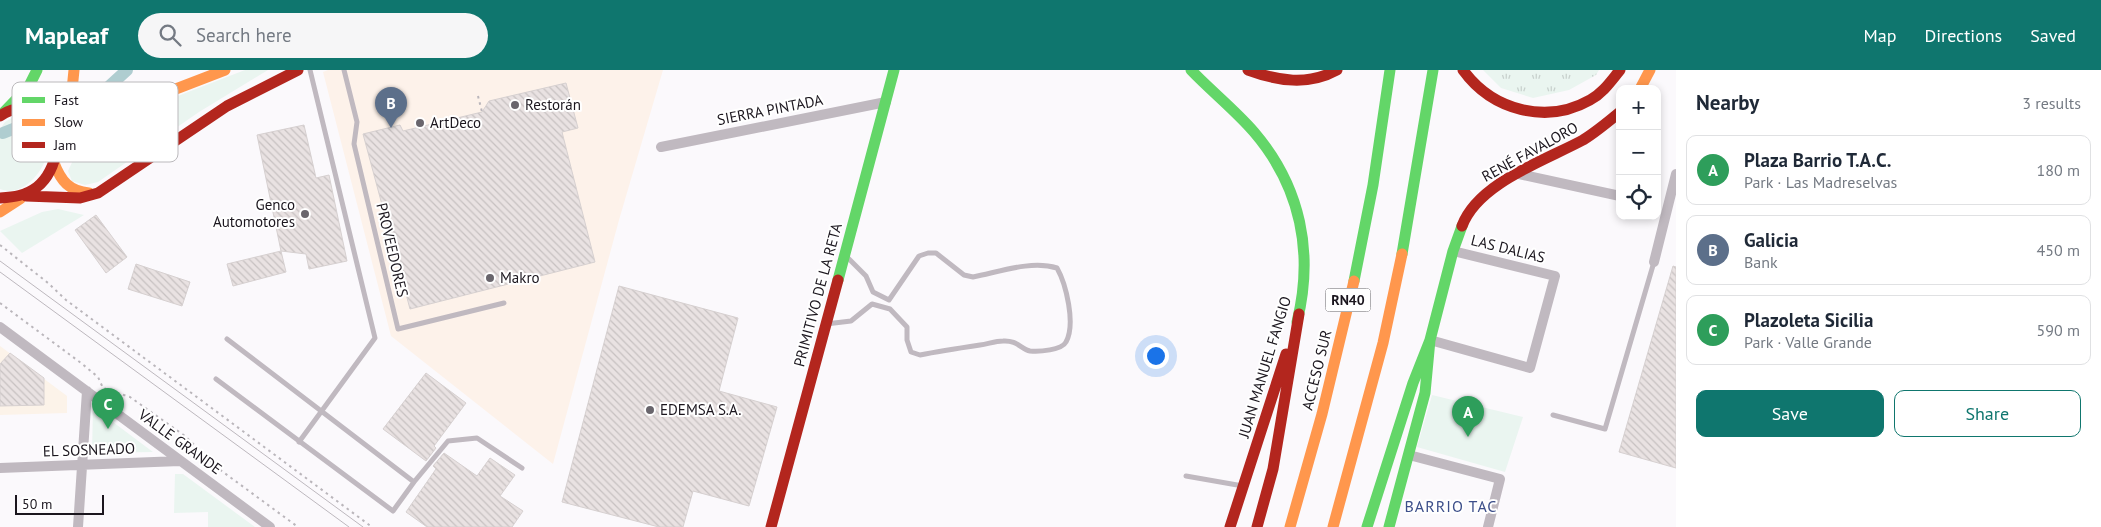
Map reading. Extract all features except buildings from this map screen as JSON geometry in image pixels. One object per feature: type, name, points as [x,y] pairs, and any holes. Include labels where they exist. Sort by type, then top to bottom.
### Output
[{"type":"main road","points":[[32,82],[37,70]]},
{"type":"main road","points":[[178,88],[225,70]]},
{"type":"main road","points":[[178,139],[227,106],[298,70]]},
{"type":"main road","name":"PRIMITIVO DE LA RETA","points":[[771,527],[894,70]]},
{"type":"main road","name":"JUAN MANUEL FANGIO","points":[[1191,70],[1254,132],[1270,153],[1287,182],[1298,210],[1303,236],[1303,288],[1299,314],[1230,527]]},
{"type":"main road","points":[[1248,70],[1263,76],[1288,80],[1305,80],[1331,74],[1337,70]]},
{"type":"main road","name":"ACCESO SUR","points":[[1290,527],[1340,342],[1368,206],[1390,70]]},
{"type":"main road","name":"RN40","points":[[1333,527],[1385,333],[1409,217],[1433,70]]},
{"type":"main road","points":[[1464,70],[1485,93],[1502,104],[1526,113],[1550,114],[1574,109],[1591,101],[1614,80],[1620,70]]},
{"type":"main road","points":[[1642,85],[1650,70]]},
{"type":"main road","points":[[2,115],[12,105]]},
{"type":"main road","name":"RENÉ FAVALORO","points":[[1430,340],[1453,251],[1466,215],[1480,199],[1498,185],[1584,139],[1616,115]]},
{"type":"main road","points":[[0,212],[44,180],[53,162]]},
{"type":"main road","points":[[56,162],[60,180],[68,188],[84,193],[98,193]]},
{"type":"main road","points":[[0,198],[80,198],[98,193],[144,162]]},
{"type":"main road","points":[[1257,527],[1273,470],[1299,314]]},
{"type":"main road","points":[[1389,527],[1425,394],[1430,340]]},
{"type":"main road","points":[[1367,527],[1413,384],[1430,340]]},
{"type":"street","name":"SIERRA PINTADA","points":[[661,147],[886,102]]},
{"type":"street","points":[[1519,174],[1616,195]]},
{"type":"street","points":[[1654,262],[1676,174]]},
{"type":"street","points":[[1661,205],[1668,206]]},
{"type":"street","name":"LAS DALIAS","points":[[1430,340],[1530,368],[1555,276],[1453,251]]},
{"type":"street","name":"VALLE GRANDE","points":[[0,327],[270,527]]},
{"type":"street","points":[[78,527],[87,391]]},
{"type":"street","points":[[1409,455],[1500,479],[1488,527]]},
{"type":"street","name":"EL SOSNEADO","points":[[0,468],[180,461]]},
{"type":"lane","points":[[299,442],[376,338],[310,70]]},
{"type":"lane","name":"PROVEEDORES","points":[[344,70],[357,122],[354,144],[398,329],[504,303]]},
{"type":"lane","points":[[826,324],[851,321],[872,304],[890,309],[907,327],[907,340],[911,352],[920,355],[1002,341],[1016,342],[1029,351],[1049,350],[1062,346],[1066,342],[1070,323],[1069,306],[1064,281],[1057,268],[1048,265],[1031,265],[973,278],[964,275],[936,253],[928,253],[919,256],[889,300],[872,292],[866,276],[844,255]]},
{"type":"lane","points":[[1553,415],[1605,429],[1654,262]]},
{"type":"lane","points":[[227,339],[414,482]]},
{"type":"lane","points":[[216,379],[393,512],[414,482],[448,441],[477,438],[522,468]]},
{"type":"lane","points":[[1186,476],[1243,486]]},
{"type":"path","points":[[478,96],[482,112]]},
{"type":"path","points":[[0,245],[48,283],[66,300],[372,527]]},
{"type":"path","points":[[0,303],[81,362],[98,377],[103,388],[130,397],[177,430],[219,469],[298,527]]},
{"type":"shaded area","name":"Makro","points":[[328,70],[663,70],[619,220],[553,464],[391,336],[323,72]]},
{"type":"shaded area","points":[[0,346],[67,396],[67,413],[0,415]]},
{"type":"green space","points":[[245,70],[268,70],[178,127],[178,96]]},
{"type":"green space","points":[[1483,70],[1599,70],[1596,75],[1569,90],[1533,98],[1501,88]]},
{"type":"green space","points":[[12,118],[12,162],[45,162],[36,176],[25,186],[13,190],[0,189],[0,129],[5,122]]},
{"type":"green space","points":[[72,162],[127,162],[98,182],[85,185],[72,181],[68,171]]},
{"type":"green space","points":[[58,209],[84,215],[22,253],[0,231],[42,212]]},
{"type":"green space","points":[[1432,395],[1523,417],[1505,472],[1417,447]]},
{"type":"green space","points":[[93,407],[153,452],[92,453]]},
{"type":"green space","points":[[175,474],[183,474],[255,527],[208,527],[208,512],[174,513]]},
{"type":"waterway","points":[[114,82],[127,70]]},
{"type":"waterway","points":[[3,133],[12,129]]},
{"type":"tram line","points":[[0,261],[363,527]]},
{"type":"tram line","points":[[0,272],[349,527]]},
{"type":"traffic: fast","points":[[31,82],[37,70]]},
{"type":"traffic: fast","points":[[838,280],[894,70]]},
{"type":"traffic: fast","points":[[1191,70],[1254,132],[1270,153],[1283,175],[1293,198],[1300,222],[1304,271],[1297,322]]},
{"type":"traffic: fast","points":[[1354,281],[1373,185],[1390,70]]},
{"type":"traffic: fast","points":[[1402,254],[1433,70]]},
{"type":"traffic: fast","points":[[4,112],[12,104]]},
{"type":"traffic: fast","points":[[1389,527],[1425,393],[1430,340],[1453,251],[1462,226]]},
{"type":"traffic: fast","points":[[1367,527],[1413,383],[1430,340]]},
{"type":"traffic: slow","points":[[73,82],[74,70]]},
{"type":"traffic: slow","points":[[178,88],[225,70]]},
{"type":"traffic: slow","points":[[1642,85],[1650,70]]},
{"type":"traffic: slow","points":[[54,163],[67,184],[76,190],[89,193]]},
{"type":"traffic: slow","points":[[0,212],[20,199]]},
{"type":"traffic: slow","points":[[1333,527],[1383,343],[1402,254]]},
{"type":"traffic: slow","points":[[1290,527],[1322,414],[1354,281]]},
{"type":"traffic: jam","points":[[178,139],[227,106],[298,70]]},
{"type":"traffic: jam","points":[[1248,70],[1270,77],[1293,80],[1315,78],[1337,70]]},
{"type":"traffic: jam","points":[[1463,70],[1475,84],[1504,104],[1538,112],[1573,108],[1590,100],[1603,90],[1620,70]]},
{"type":"traffic: jam","points":[[0,116],[12,110]]},
{"type":"traffic: jam","points":[[1462,226],[1470,211],[1482,197],[1497,185],[1583,140],[1616,115]]},
{"type":"traffic: jam","points":[[0,198],[24,194],[37,187],[50,171],[53,162]]},
{"type":"traffic: jam","points":[[26,196],[80,198],[98,193],[144,162]]},
{"type":"traffic: jam","points":[[771,527],[838,280]]},
{"type":"traffic: jam","points":[[1257,527],[1273,469],[1299,314]]},
{"type":"traffic: jam","points":[[1230,527],[1286,354]]},
{"type":"place","name":"Restorán","points":[[515,105]]},
{"type":"place","name":"ArtDeco","points":[[420,123]]},
{"type":"place","name":"Galicia","points":[[391,128]]},
{"type":"place","name":"Genco Automotores","points":[[305,214]]},
{"type":"place","name":"Makro","points":[[490,278]]},
{"type":"place","name":"EDEMSA S.A.","points":[[650,410]]},
{"type":"place","name":"Plazoleta Sicilia","points":[[108,429]]},
{"type":"place","name":"Plaza Barrio T.A.C.","points":[[1468,437]]},
{"type":"district","name":"BARRIO TAC","points":[[1451,506]]}]
